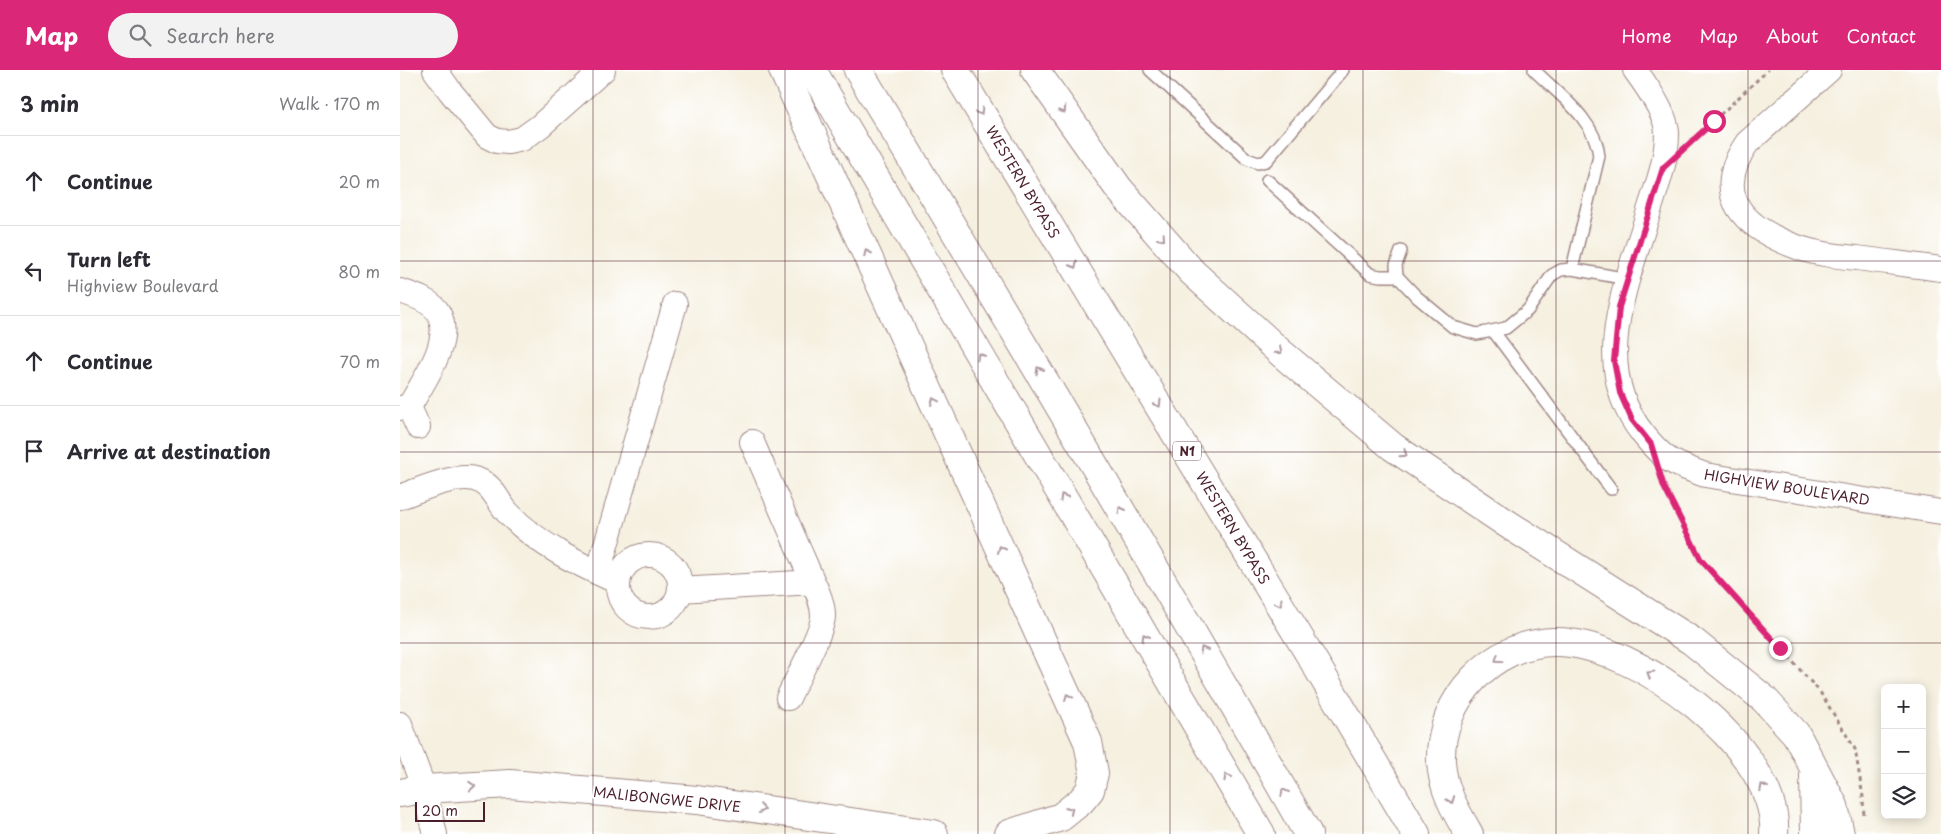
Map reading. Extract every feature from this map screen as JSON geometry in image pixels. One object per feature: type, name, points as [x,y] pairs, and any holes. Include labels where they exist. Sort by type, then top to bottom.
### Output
[{"type":"main road","points":[[782,70],[1088,742],[1094,773],[1090,790],[1081,801],[1061,818],[1008,834]]},
{"type":"main road","points":[[812,70],[1261,834]]},
{"type":"main road","points":[[858,70],[1032,359],[1231,698],[1308,834]]},
{"type":"main road","name":"WESTERN BYPASS","points":[[955,70],[1316,664],[1416,834]]},
{"type":"main road","points":[[1035,70],[1119,189],[1192,272],[1282,353],[1394,447],[1506,523],[1692,641],[1764,699],[1796,734],[1834,806],[1853,829]]},
{"type":"main road","points":[[1469,834],[1452,805],[1441,761],[1444,732],[1453,706],[1467,684],[1482,669],[1507,653],[1521,647],[1555,642],[1601,651],[1631,663],[1670,686],[1706,714],[1735,742],[1755,772],[1770,801],[1774,834]]},
{"type":"main road","points":[[1813,769],[1815,834]]},
{"type":"main road","name":"MALIBONGWE DRIVE","points":[[412,791],[510,784],[677,798],[934,834]]},
{"type":"street","points":[[435,70],[487,136],[497,141],[508,142],[522,139],[540,126],[603,70]]},
{"type":"street","name":"HIGHVIEW BOULEVARD","points":[[1635,70],[1659,108],[1667,132],[1663,168],[1619,307],[1614,361],[1620,393],[1632,420],[1651,444],[1672,462],[1705,475],[1941,512]]},
{"type":"street","points":[[1829,70],[1747,144],[1738,157],[1732,172],[1731,191],[1741,212],[1758,228],[1797,247],[1830,254],[1941,269]]},
{"type":"street","points":[[400,290],[429,303],[439,313],[443,329],[442,340],[434,364],[409,414]]},
{"type":"street","points":[[608,577],[675,304]]},
{"type":"street","points":[[752,442],[821,602],[823,617],[817,636],[788,698]]},
{"type":"street","points":[[400,496],[467,477],[481,481],[486,483],[492,490],[507,512],[529,532],[555,551],[608,577],[624,605],[633,614],[645,618],[657,617],[668,611],[676,602],[680,590],[680,578],[674,566],[665,558],[654,554],[641,555],[630,561],[622,570],[608,577]]},
{"type":"street","points":[[680,590],[813,582]]},
{"type":"street","points":[[400,724],[412,791],[435,834]]},
{"type":"lane","points":[[1150,70],[1247,159],[1258,163],[1266,161],[1342,70]]},
{"type":"lane","points":[[1534,70],[1578,114],[1592,131],[1598,144],[1599,156],[1572,269]]},
{"type":"lane","points":[[1267,180],[1370,274],[1397,276]]},
{"type":"lane","points":[[1401,251],[1396,265],[1397,276],[1417,297],[1453,327],[1477,334],[1506,328],[1528,310],[1552,275],[1562,270],[1572,269],[1628,279]]},
{"type":"lane","points":[[1494,332],[1611,489]]},
{"type":"path","points":[[1663,168],[1768,70]]},
{"type":"path","points":[[1651,444],[1664,487],[1701,560],[1820,692],[1855,749],[1863,798],[1853,829]]},
{"type":"route","points":[[1714,121],[1663,168],[1619,307],[1614,361],[1620,393],[1632,420],[1651,444],[1664,487],[1701,560],[1780,648]]}]
